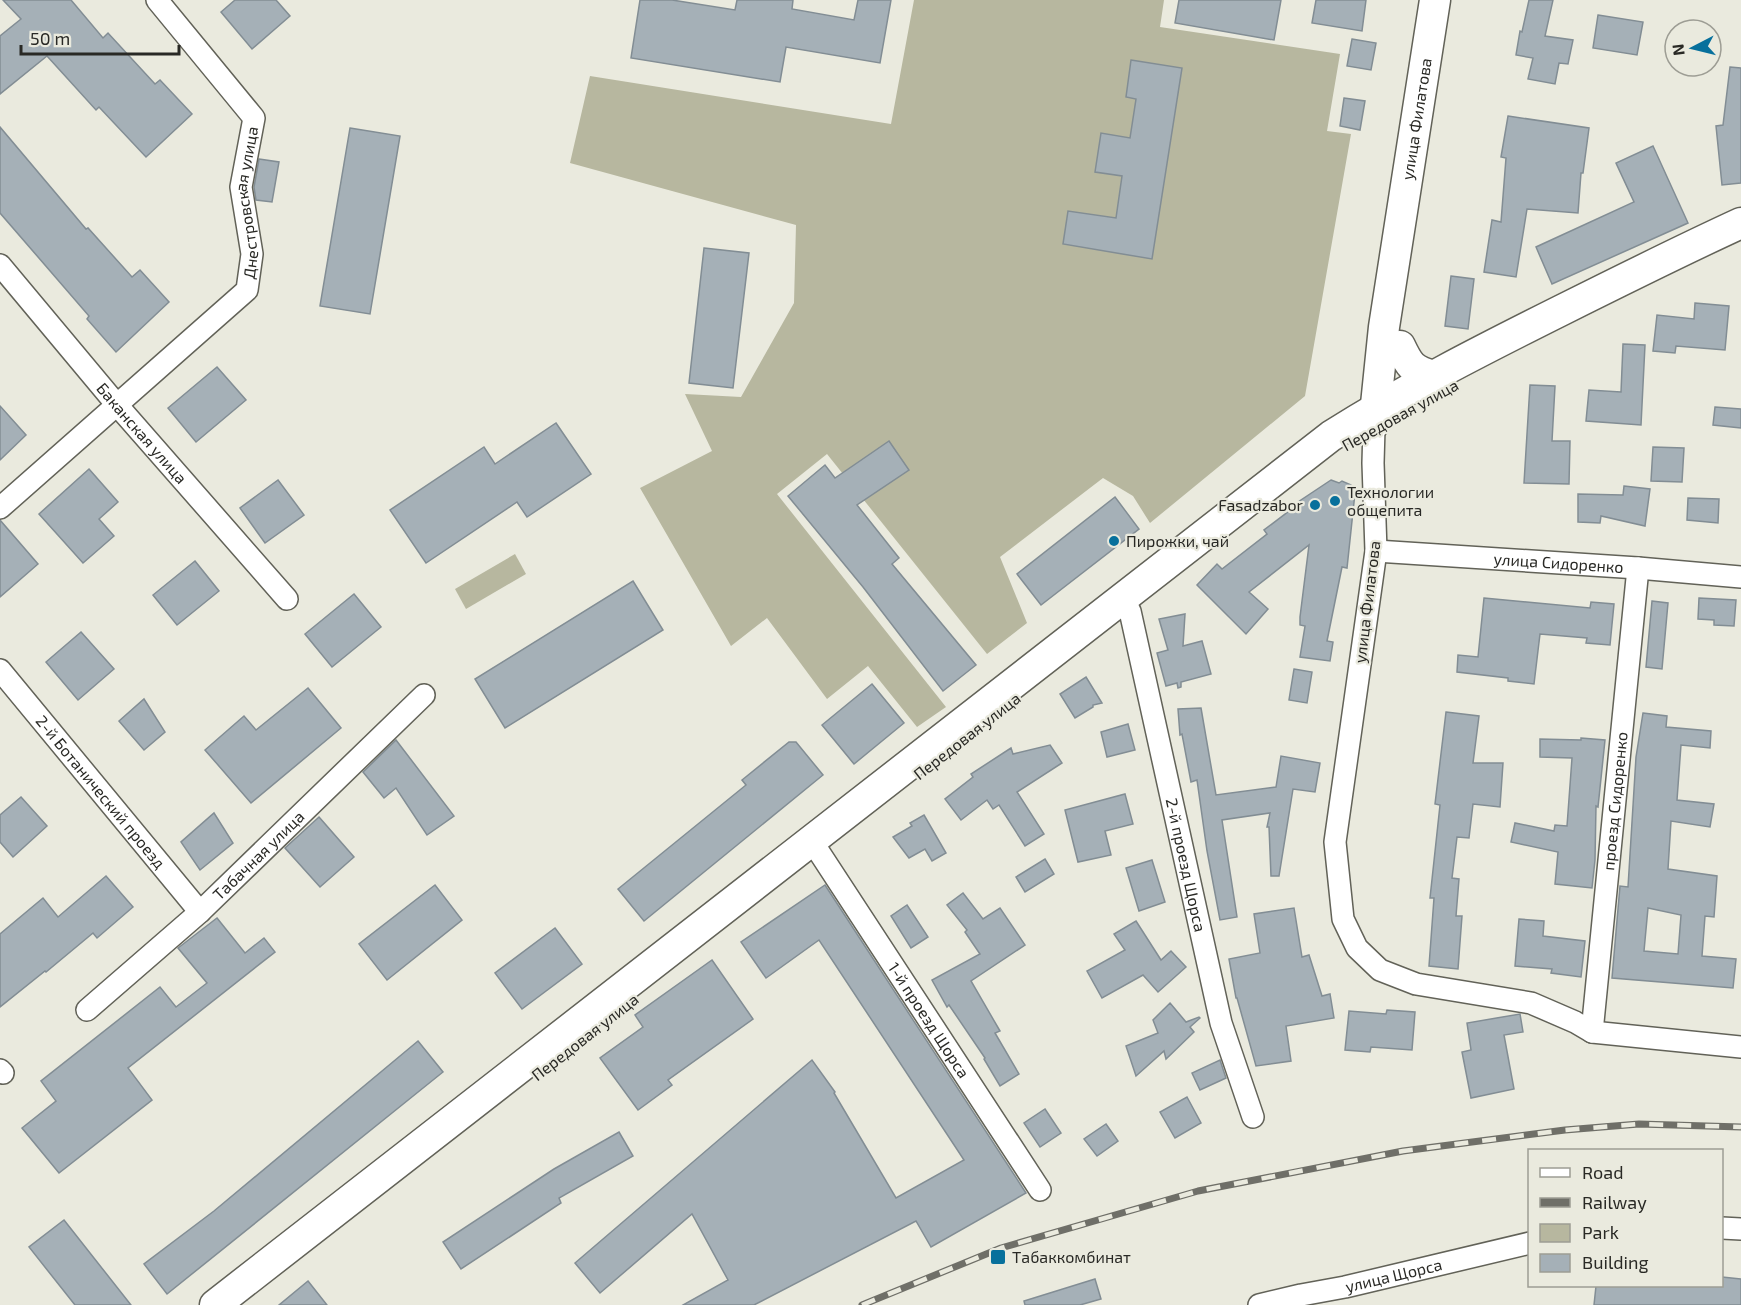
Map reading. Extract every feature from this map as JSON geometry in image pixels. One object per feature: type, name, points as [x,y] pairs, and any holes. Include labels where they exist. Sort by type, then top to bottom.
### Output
[{"type":"main road","name":"улица Филатова","points":[[1384,412],[1384,327],[1435,0]]},
{"type":"main road","points":[[1384,412],[1400,346],[1453,0]]},
{"type":"main road","name":"Передовая улица","points":[[241,1305],[560,1057],[951,747],[1432,376],[1741,223]]},
{"type":"main road","name":"Передовая улица","points":[[215,1305],[1331,436],[1741,241]]},
{"type":"main road","name":"Передовая улица","points":[[1400,346],[1407,361],[1414,369],[1432,376]]},
{"type":"street","name":"Днестровская улица","points":[[0,508],[247,290],[252,254],[241,187],[254,118],[157,0]]},
{"type":"street","name":"Баканская улица","points":[[0,265],[117,405],[287,599]]},
{"type":"street","name":"улица Филатова","points":[[1384,412],[1373,463],[1376,551],[1335,842],[1343,920],[1357,948],[1380,970],[1416,984],[1531,1003],[1592,1032]]},
{"type":"street","name":"улица Сидоренко","points":[[1376,551],[1741,577]]},
{"type":"street","name":"проезд Сидоренко","points":[[1592,1032],[1638,568]]},
{"type":"street","name":"2-й проезд Щорса","points":[[1130,610],[1221,1023],[1253,1117]]},
{"type":"street","name":"2-й Ботанический проезд","points":[[0,670],[200,912]]},
{"type":"street","name":"Табачная улица","points":[[87,1010],[200,912],[424,695]]},
{"type":"street","name":"1-й проезд Щорса","points":[[819,852],[1040,1190]]},
{"type":"street","points":[[1592,1032],[1741,1047]]},
{"type":"street","points":[[1723,1228],[1741,1228]]},
{"type":"street","name":"улица Щорса","points":[[1259,1305],[1301,1295],[1344,1296],[1528,1245]]},
{"type":"green space","points":[[914,0],[1164,0],[1160,27],[1340,54],[1327,131],[1351,134],[1305,396],[1150,523],[1133,496],[1103,478],[1000,557],[1027,623],[987,654],[827,454],[777,494],[946,707],[917,727],[868,666],[827,699],[767,618],[731,646],[640,488],[712,451],[685,394],[741,397],[794,303],[796,225],[570,163],[590,76],[891,124]]},
{"type":"green space","points":[[515,554],[526,574],[466,609],[455,589]]},
{"type":"building","points":[[3,0],[71,0],[103,38],[108,33],[155,84],[160,80],[192,114],[146,157],[99,107],[96,110],[47,56],[0,94],[0,36],[21,19]]},
{"type":"building","points":[[235,0],[276,0],[290,16],[252,49],[221,12]]},
{"type":"building","points":[[640,0],[672,0],[735,10],[737,0],[793,0],[792,9],[854,20],[858,0],[891,0],[880,63],[786,47],[780,82],[631,58]]},
{"type":"building","points":[[1179,0],[1281,0],[1274,40],[1175,23]]},
{"type":"building","points":[[1316,0],[1366,0],[1362,31],[1312,23]]},
{"type":"building","points":[[1529,0],[1553,0],[1545,36],[1573,40],[1568,64],[1559,63],[1555,84],[1528,79],[1533,58],[1516,55]]},
{"type":"building","points":[[1598,15],[1643,22],[1637,55],[1593,48]]},
{"type":"building","points":[[1352,39],[1376,43],[1371,70],[1347,66]]},
{"type":"building","points":[[1131,60],[1182,68],[1152,259],[1063,244],[1068,211],[1116,218],[1122,176],[1095,172],[1101,133],[1130,138],[1136,99],[1126,97]]},
{"type":"building","points":[[1730,67],[1741,68],[1741,183],[1722,185],[1716,126],[1723,125]]},
{"type":"building","points":[[1344,98],[1365,101],[1360,130],[1340,126]]},
{"type":"building","points":[[1508,116],[1589,128],[1583,173],[1581,173],[1578,213],[1527,209],[1516,277],[1484,272],[1492,220],[1501,222],[1506,158],[1501,157]]},
{"type":"building","points":[[0,127],[86,229],[88,228],[132,277],[140,270],[169,302],[116,352],[87,319],[89,316],[0,213]]},
{"type":"building","points":[[350,128],[400,136],[370,314],[320,306]]},
{"type":"building","points":[[1653,146],[1688,223],[1552,284],[1536,247],[1634,202],[1616,163]]},
{"type":"building","points":[[259,159],[279,162],[272,202],[256,200],[254,187]]},
{"type":"building","points":[[704,248],[749,253],[733,388],[689,383]]},
{"type":"building","points":[[1451,276],[1474,279],[1468,329],[1445,326]]},
{"type":"building","points":[[1695,303],[1729,306],[1725,350],[1676,346],[1675,353],[1653,351],[1657,315],[1694,319]]},
{"type":"building","points":[[1623,344],[1645,345],[1641,425],[1586,421],[1589,390],[1621,392]]},
{"type":"building","points":[[217,367],[246,400],[196,442],[168,408]]},
{"type":"building","points":[[1530,385],[1555,386],[1552,441],[1570,441],[1569,484],[1524,483]]},
{"type":"building","points":[[0,406],[26,435],[0,460]]},
{"type":"building","points":[[1715,407],[1741,409],[1741,428],[1713,425]]},
{"type":"building","points":[[556,423],[591,474],[527,517],[517,502],[426,563],[390,510],[484,447],[495,464]]},
{"type":"building","points":[[889,441],[909,470],[857,505],[899,558],[892,564],[976,665],[943,691],[863,587],[788,496],[825,465],[835,478]]},
{"type":"building","points":[[1653,447],[1684,448],[1682,482],[1651,481]]},
{"type":"building","points":[[89,469],[118,502],[99,519],[114,536],[83,563],[39,514]]},
{"type":"building","points":[[278,480],[304,515],[265,543],[240,508]]},
{"type":"building","points":[[1331,480],[1351,485],[1351,491],[1355,493],[1347,568],[1342,567],[1327,641],[1333,642],[1330,661],[1300,657],[1305,626],[1300,625],[1300,617],[1309,545],[1249,592],[1268,609],[1246,634],[1197,585],[1217,564],[1222,569],[1267,534],[1264,530],[1293,508],[1292,506]]},
{"type":"building","points":[[1624,486],[1650,489],[1645,526],[1601,516],[1600,523],[1578,522],[1578,494],[1623,495]]},
{"type":"building","points":[[1115,497],[1139,529],[1041,605],[1017,574]]},
{"type":"building","points":[[1688,498],[1719,499],[1718,523],[1687,520]]},
{"type":"building","points":[[0,520],[38,564],[0,597]]},
{"type":"building","points":[[195,561],[219,591],[177,625],[153,595]]},
{"type":"building","points":[[633,581],[663,630],[505,728],[475,679]]},
{"type":"building","points":[[354,594],[381,627],[332,667],[305,634]]},
{"type":"building","points":[[1484,598],[1590,608],[1591,602],[1614,604],[1610,645],[1586,643],[1587,638],[1540,634],[1534,684],[1508,681],[1508,678],[1457,672],[1458,655],[1478,657]]},
{"type":"building","points":[[1699,598],[1736,600],[1734,626],[1714,625],[1714,620],[1698,619]]},
{"type":"building","points":[[1652,601],[1668,603],[1662,669],[1646,667]]},
{"type":"building","points":[[1185,614],[1183,646],[1202,641],[1211,674],[1181,682],[1181,687],[1178,688],[1177,683],[1166,686],[1157,653],[1168,650],[1159,619]]},
{"type":"building","points":[[81,632],[114,669],[78,700],[46,662]]},
{"type":"building","points":[[1294,669],[1312,672],[1307,703],[1289,700]]},
{"type":"building","points":[[1086,677],[1102,703],[1093,705],[1075,718],[1060,694]]},
{"type":"building","points":[[872,684],[904,723],[854,764],[822,725]]},
{"type":"building","points":[[308,688],[341,728],[251,803],[205,750],[244,716],[256,730]]},
{"type":"building","points":[[144,699],[165,732],[144,750],[119,721]]},
{"type":"building","points":[[1201,708],[1216,795],[1276,787],[1281,756],[1320,763],[1315,792],[1293,789],[1279,876],[1271,876],[1269,827],[1267,827],[1270,813],[1222,820],[1237,917],[1220,920],[1197,780],[1191,782],[1182,734],[1180,735],[1178,709]]},
{"type":"building","points":[[1446,712],[1479,716],[1473,763],[1503,763],[1500,807],[1473,804],[1469,838],[1457,837],[1452,878],[1459,879],[1456,916],[1462,916],[1458,969],[1429,966],[1434,898],[1430,898],[1440,805],[1435,804]]},
{"type":"building","points":[[1643,713],[1667,716],[1666,727],[1711,731],[1710,748],[1681,745],[1677,800],[1714,804],[1710,827],[1671,821],[1668,869],[1717,876],[1714,917],[1705,916],[1702,956],[1736,959],[1733,988],[1612,978],[1620,886],[1628,887],[1636,757]],"holes":[[[1648,908],[1681,915],[1678,954],[1644,951]]]},
{"type":"building","points":[[1128,724],[1135,750],[1107,757],[1101,732]]},
{"type":"building","points":[[1581,738],[1605,740],[1598,807],[1596,806],[1592,888],[1555,884],[1558,852],[1511,842],[1515,823],[1554,831],[1555,825],[1567,826],[1572,758],[1540,757],[1540,739],[1581,740]]},
{"type":"building","points":[[396,740],[454,816],[427,835],[396,788],[384,798],[363,772]]},
{"type":"building","points":[[789,742],[796,742],[823,775],[644,921],[618,889],[746,785],[742,780]]},
{"type":"building","points":[[1050,745],[1062,763],[1017,792],[1044,834],[1025,846],[999,805],[993,809],[987,800],[961,820],[945,799],[973,777],[971,774],[1011,748],[1013,754]]},
{"type":"building","points":[[1125,794],[1133,824],[1105,831],[1111,855],[1078,862],[1065,810]]},
{"type":"building","points":[[21,797],[47,826],[13,857],[0,842],[0,815]]},
{"type":"building","points":[[214,813],[233,843],[200,870],[181,842]]},
{"type":"building","points":[[924,815],[946,853],[932,861],[925,849],[909,858],[893,837],[912,826],[910,823]]},
{"type":"building","points":[[319,817],[354,857],[320,887],[285,848]]},
{"type":"building","points":[[1045,859],[1054,874],[1025,892],[1016,877]]},
{"type":"building","points":[[1152,860],[1165,902],[1139,911],[1126,868]]},
{"type":"building","points":[[106,876],[133,907],[97,938],[93,933],[0,1007],[0,934],[43,898],[58,917]]},
{"type":"building","points":[[435,885],[462,920],[387,980],[359,944]]},
{"type":"building","points":[[825,885],[1026,1193],[931,1247],[916,1221],[754,1305],[683,1305],[728,1280],[692,1214],[600,1293],[575,1263],[812,1060],[835,1092],[896,1198],[964,1160],[819,940],[766,978],[741,942]]},
{"type":"building","points":[[963,893],[983,919],[1000,908],[1025,945],[971,981],[1000,1031],[995,1033],[1019,1074],[1000,1086],[985,1058],[949,1005],[947,1007],[932,980],[980,954],[965,932],[967,930],[947,905]]},
{"type":"building","points":[[907,905],[928,937],[911,948],[891,916]]},
{"type":"building","points":[[1294,908],[1302,957],[1309,955],[1322,996],[1330,994],[1334,1018],[1286,1026],[1291,1061],[1256,1066],[1236,998],[1229,959],[1260,953],[1254,914]]},
{"type":"building","points":[[217,918],[245,953],[264,938],[275,952],[128,1068],[152,1100],[59,1173],[22,1128],[56,1101],[41,1081],[160,987],[176,1007],[207,983],[178,948]]},
{"type":"building","points":[[1519,919],[1544,921],[1543,936],[1585,941],[1581,977],[1551,973],[1552,969],[1515,966]]},
{"type":"building","points":[[1136,921],[1161,960],[1171,951],[1186,967],[1158,992],[1143,975],[1102,998],[1087,971],[1125,950],[1114,934]]},
{"type":"building","points":[[555,928],[582,964],[522,1009],[495,973]]},
{"type":"building","points":[[712,960],[753,1019],[668,1080],[672,1085],[638,1110],[600,1058],[643,1027],[635,1015]]},
{"type":"building","points":[[1170,1003],[1186,1022],[1200,1018],[1190,1027],[1194,1032],[1166,1059],[1164,1051],[1136,1076],[1126,1046],[1158,1033],[1153,1020]]},
{"type":"building","points":[[1387,1010],[1415,1012],[1412,1050],[1371,1047],[1370,1052],[1345,1050],[1349,1011],[1386,1014]]},
{"type":"building","points":[[1520,1014],[1523,1032],[1504,1035],[1514,1089],[1471,1098],[1462,1052],[1471,1050],[1467,1023]]},
{"type":"building","points":[[418,1041],[443,1072],[167,1294],[144,1264],[214,1211]]},
{"type":"building","points":[[1220,1060],[1226,1078],[1200,1090],[1192,1073]]},
{"type":"building","points":[[1187,1097],[1201,1123],[1175,1138],[1160,1112]]},
{"type":"building","points":[[1045,1109],[1061,1133],[1040,1147],[1024,1123]]},
{"type":"building","points":[[1106,1124],[1118,1141],[1097,1156],[1084,1139]]},
{"type":"building","points":[[619,1132],[633,1156],[559,1198],[561,1203],[461,1269],[443,1242],[554,1169]]},
{"type":"building","points":[[64,1220],[131,1305],[75,1305],[29,1247]]},
{"type":"building","points":[[1723,1277],[1741,1279],[1741,1305],[1594,1305],[1596,1287],[1723,1287]]},
{"type":"building","points":[[1095,1279],[1101,1299],[1080,1305],[1025,1305],[1024,1301]]},
{"type":"building","points":[[308,1281],[327,1305],[279,1305]]},
{"type":"railway","points":[[862,1305],[1001,1248],[1198,1191],[1403,1151],[1565,1130],[1639,1124],[1741,1127]]},
{"type":"place","name":"Технологии общепита","points":[[1335,501]]},
{"type":"place","name":"Fasadzabor","points":[[1315,505]]},
{"type":"place","name":"Пирожки, чай","points":[[1114,541]]},
{"type":"place","name":"Табаккомбинат","points":[[998,1257]]}]
